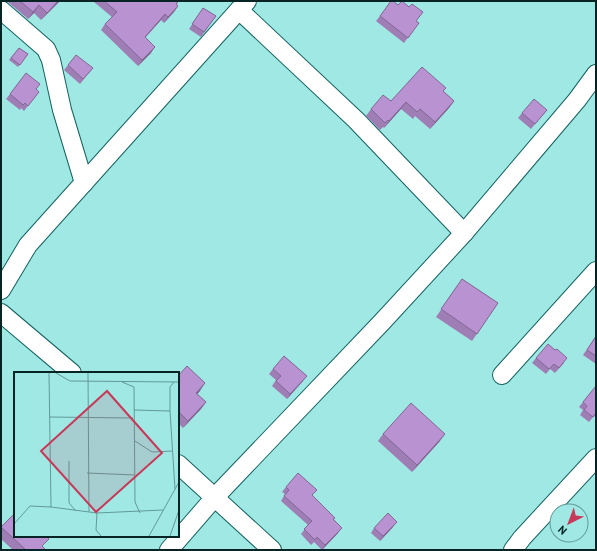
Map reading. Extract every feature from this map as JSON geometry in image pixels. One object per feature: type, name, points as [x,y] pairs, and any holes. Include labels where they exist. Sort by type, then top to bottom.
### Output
[{"type":"street","points":[[1,290],[28,245],[243,6],[356,120],[464,233]]},
{"type":"street","points":[[1,10],[46,49],[51,60],[62,110],[84,183]]},
{"type":"street","points":[[169,550],[215,497],[382,322],[464,233],[577,100],[596,74]]},
{"type":"street","points":[[502,375],[596,271]]},
{"type":"street","points":[[1,313],[71,372]]},
{"type":"street","points":[[513,550],[522,538],[596,458]]},
{"type":"street","points":[[179,465],[272,550]]},
{"type":"building","points":[[20,1],[58,1],[47,13],[39,5],[33,12]]},
{"type":"building","points":[[104,1],[178,1],[176,4],[178,6],[168,17],[165,14],[145,37],[155,47],[142,60],[105,24],[117,12]]},
{"type":"building","points":[[391,1],[398,5],[402,1],[409,7],[412,4],[423,12],[416,21],[419,23],[408,38],[380,16]]},
{"type":"building","points":[[203,8],[216,16],[204,32],[192,24]]},
{"type":"building","points":[[19,48],[28,54],[20,65],[11,58]]},
{"type":"building","points":[[76,55],[93,68],[83,79],[68,65]]},
{"type":"building","points":[[422,67],[446,88],[443,91],[454,101],[435,122],[420,109],[417,112],[406,102],[389,121],[388,120],[385,123],[371,109],[383,95],[391,101]]},
{"type":"building","points":[[26,73],[40,84],[36,89],[39,92],[28,106],[25,103],[23,105],[10,94]]},
{"type":"building","points":[[534,99],[547,110],[535,124],[522,113]]},
{"type":"building","points":[[462,279],[498,303],[477,334],[441,309]]},
{"type":"building","points":[[596,336],[596,356],[587,350]]},
{"type":"building","points":[[548,344],[555,350],[557,349],[567,358],[559,368],[554,364],[549,369],[536,358]]},
{"type":"building","points":[[284,356],[307,376],[290,394],[276,381],[281,376],[273,369]]},
{"type":"building","points":[[187,366],[205,383],[196,393],[206,402],[188,421],[179,412],[179,375]]},
{"type":"building","points":[[595,387],[596,413],[593,417],[584,410],[587,406],[583,402]]},
{"type":"building","points":[[411,403],[445,434],[417,465],[383,434]]},
{"type":"building","points":[[298,473],[317,490],[312,495],[335,518],[333,519],[342,528],[325,545],[317,537],[315,540],[304,529],[312,521],[284,496],[289,490],[286,487]]},
{"type":"building","points":[[388,513],[397,522],[383,536],[374,528]]},
{"type":"building","points":[[14,514],[14,537],[47,537],[49,539],[42,546],[46,550],[26,550],[1,527]]}]
